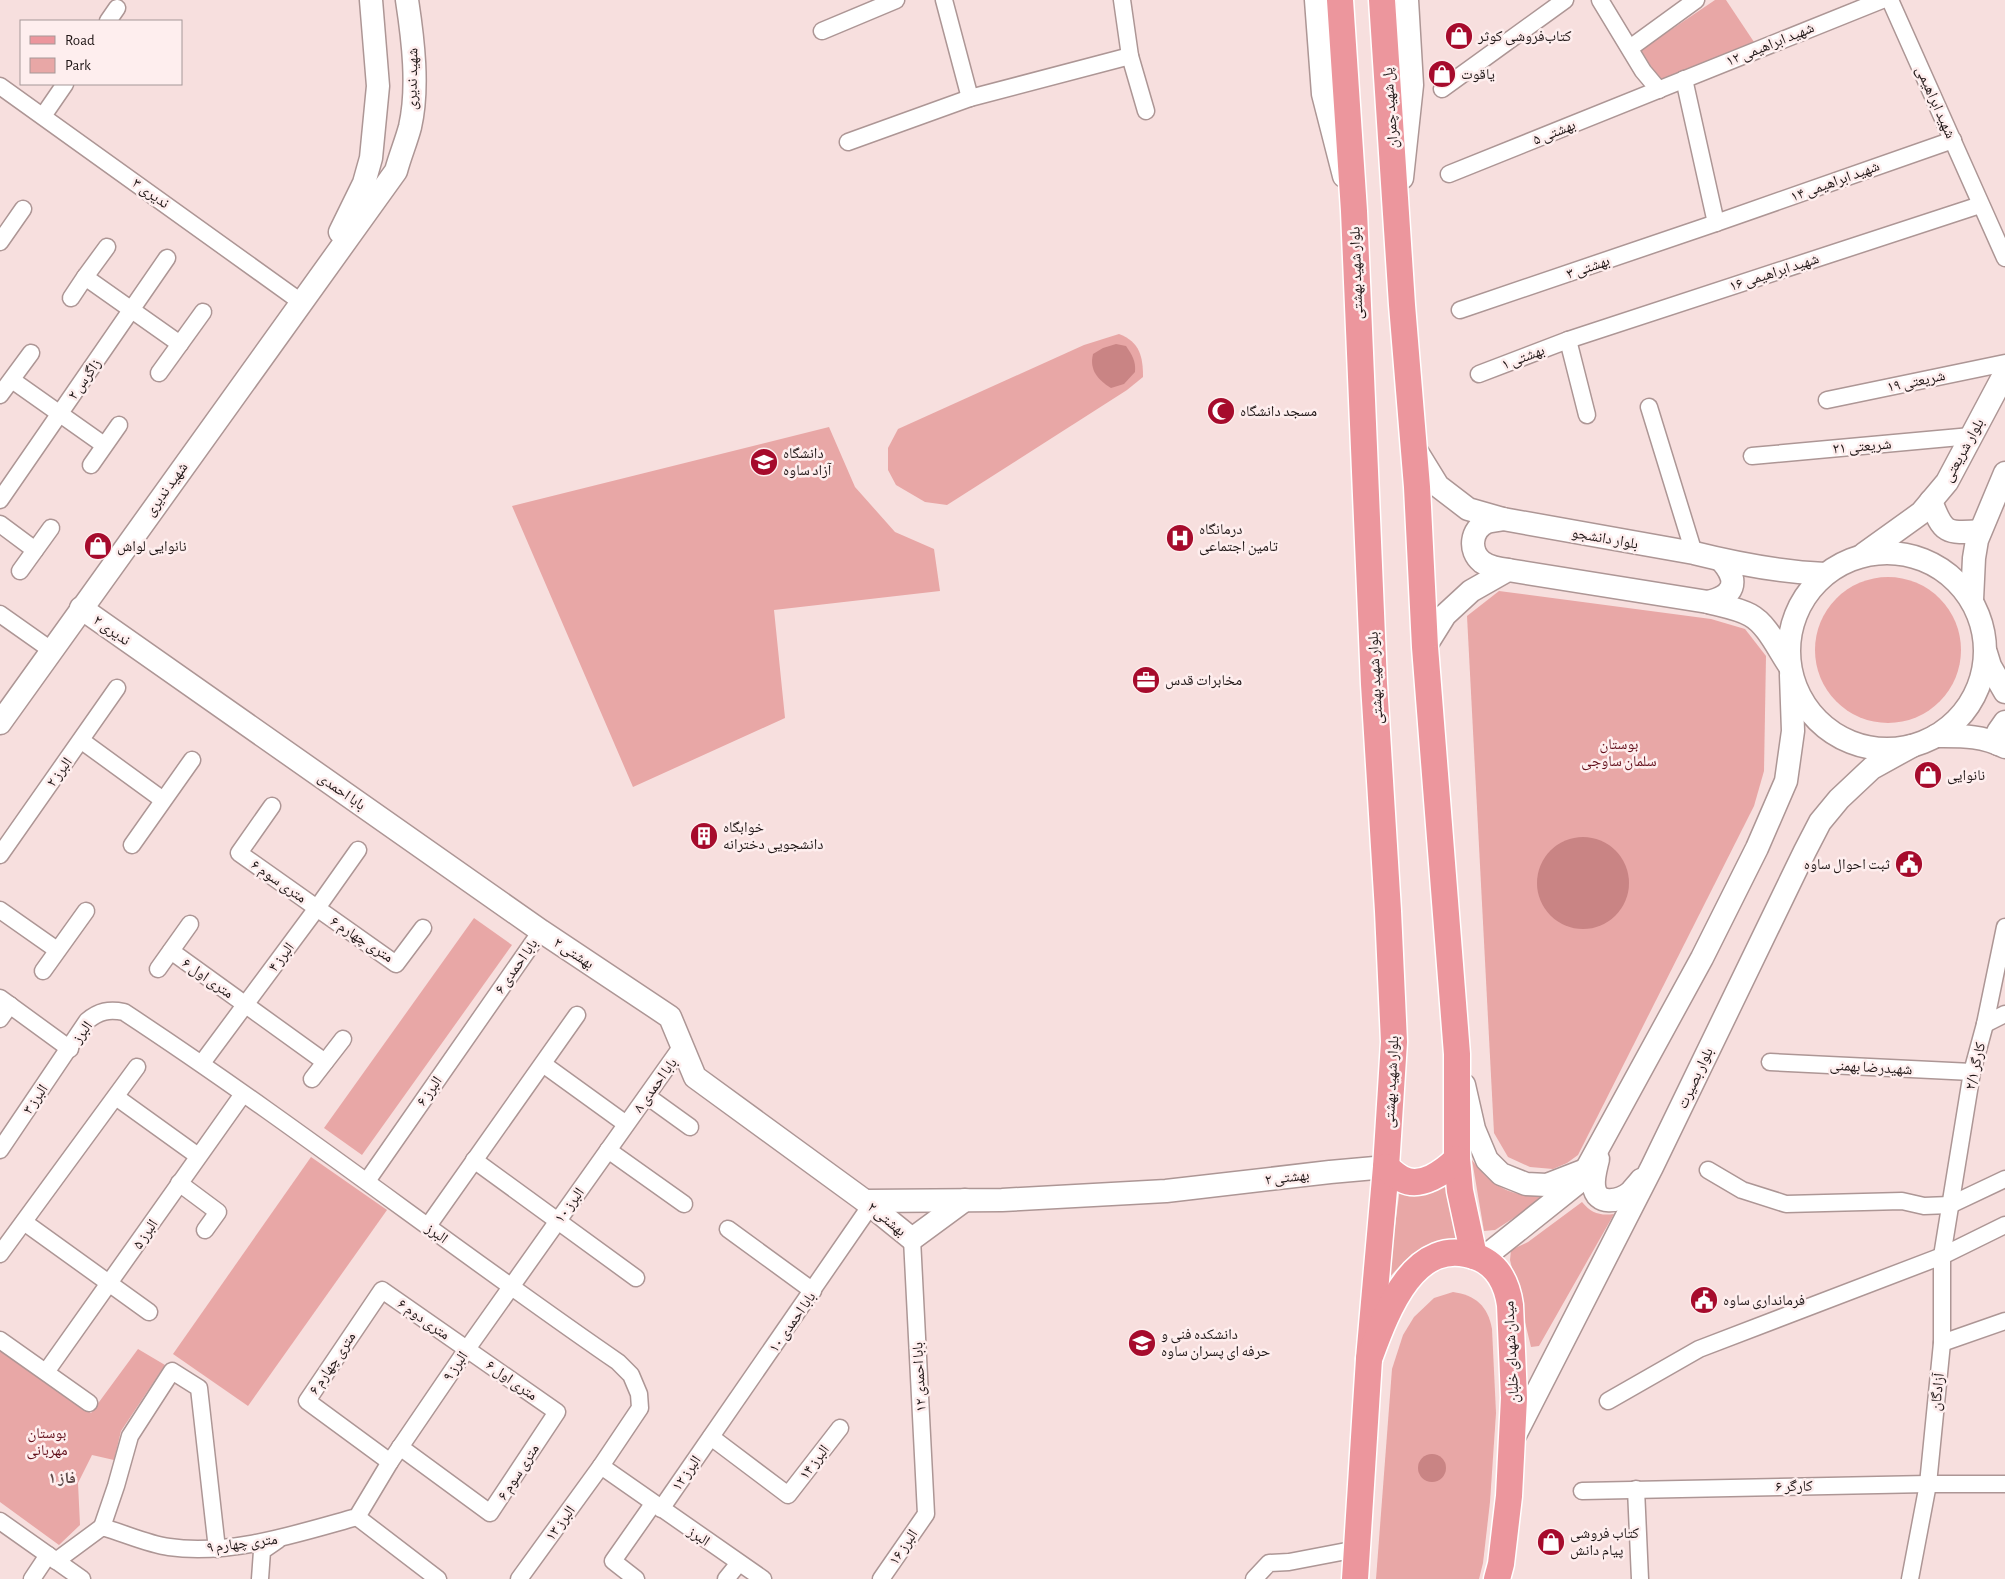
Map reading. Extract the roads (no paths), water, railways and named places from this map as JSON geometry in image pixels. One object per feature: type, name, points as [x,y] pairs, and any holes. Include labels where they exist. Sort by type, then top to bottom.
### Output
[{"type":"main road","points":[[1340,0],[1354,211]]},
{"type":"main road","name":"پل شهید چمران","points":[[1382,0],[1397,216]]},
{"type":"main road","name":"بلوار شهید بهشتی","points":[[1354,211],[1374,665],[1394,1042],[1386,1167],[1369,1358]]},
{"type":"main road","points":[[1354,1568],[1369,1358],[1378,1332],[1406,1280],[1426,1261],[1454,1252],[1478,1258],[1460,1191],[1457,1159],[1457,1054],[1425,647],[1414,447],[1402,306],[1397,216]]},
{"type":"main road","points":[[1386,1167],[1400,1179],[1408,1182],[1423,1181],[1438,1174],[1457,1159]]},
{"type":"main road","name":"میدان شهدای خلبان","points":[[1478,1258],[1493,1267],[1502,1278],[1508,1292],[1514,1398],[1509,1496],[1501,1564],[1497,1579]]},
{"type":"street","name":"شهید ندیری","points":[[317,280],[364,183],[371,158],[378,86],[370,0]]},
{"type":"street","name":"شهید ندیری","points":[[0,723],[396,171],[410,126],[414,92],[412,33],[407,0]]},
{"type":"street","points":[[822,31],[896,0]]},
{"type":"street","points":[[944,0],[970,98]]},
{"type":"street","points":[[1122,0],[1130,56],[1146,111]]},
{"type":"street","name":"بلوار شهید بهشتی","points":[[1316,0],[1323,94],[1354,211]]},
{"type":"street","points":[[1397,216],[1412,86],[1407,0]]},
{"type":"street","points":[[1442,89],[1565,0]]},
{"type":"street","points":[[1600,0],[1643,71],[1659,90]]},
{"type":"street","points":[[1630,48],[1696,0]]},
{"type":"street","name":"شهید ابراهیمی ۱۲","points":[[1659,90],[1882,0]]},
{"type":"street","name":"شهید ابراهیمی","points":[[1890,0],[2005,258]]},
{"type":"street","points":[[848,142],[970,98],[1130,56]]},
{"type":"street","points":[[1684,79],[1716,223]]},
{"type":"street","points":[[43,116],[64,85]]},
{"type":"street","name":"ندیری ۳","points":[[0,86],[301,302]]},
{"type":"street","name":"بهشتی ۵","points":[[1449,174],[1659,90]]},
{"type":"street","name":"شهید ابراهیمی ۱۴","points":[[1716,223],[1953,140]]},
{"type":"street","name":"شهید ابراهیمی ۱۶","points":[[1568,340],[1980,205]]},
{"type":"street","points":[[0,242],[6,222],[23,209]]},
{"type":"street","name":"بهشتی ۳","points":[[1460,310],[1716,223]]},
{"type":"street","points":[[70,298],[107,247]]},
{"type":"street","name":"زاگرس ۲","points":[[0,500],[167,258]]},
{"type":"street","points":[[85,277],[180,344]]},
{"type":"street","points":[[159,373],[203,312]]},
{"type":"street","points":[[1568,340],[1587,415]]},
{"type":"street","name":"بهشتی ۱","points":[[1478,374],[1568,340]]},
{"type":"street","points":[[0,396],[31,353]]},
{"type":"street","name":"شریعتی ۱۹","points":[[1827,400],[2005,363]]},
{"type":"street","name":"بلوار شریعتی","points":[[1863,555],[1921,513],[1947,482],[2005,373]]},
{"type":"street","points":[[12,380],[104,445]]},
{"type":"street","points":[[1648,407],[1694,553]]},
{"type":"street","points":[[91,465],[119,425]]},
{"type":"street","name":"شریعتی ۲۱","points":[[1752,456],[1971,436]]},
{"type":"street","name":"بلوار دانشجو","points":[[1414,447],[1438,486],[1468,509],[1503,519],[1694,553],[1722,561],[1789,572],[1825,574]]},
{"type":"street","points":[[1972,600],[1974,558],[1980,531],[2005,474]]},
{"type":"street","points":[[1931,501],[1938,521],[1946,529],[1963,533],[1980,531]]},
{"type":"street","points":[[1503,519],[1485,523],[1475,533],[1472,544],[1476,556],[1483,563],[1508,570],[1708,602],[1735,609],[1752,616],[1764,629],[1790,670],[1797,691],[1805,706],[1816,720],[1829,731],[1852,743],[1877,749],[1912,746],[1936,736],[1959,718],[1968,707],[1981,680],[1986,651]]},
{"type":"street","points":[[0,524],[34,550]]},
{"type":"street","points":[[20,571],[51,528]]},
{"type":"street","points":[[1478,1258],[1580,1181],[1602,1144],[1710,942],[1786,781],[1793,731],[1788,644],[1792,624],[1800,605],[1811,588],[1825,574],[1843,562],[1863,555],[1891,552],[1905,554],[1925,560],[1944,570],[1954,578],[1972,600],[1982,625],[1990,666],[2005,692]]},
{"type":"street","points":[[1708,602],[1723,599],[1731,589],[1731,571],[1722,561]]},
{"type":"street","points":[[1425,647],[1445,615],[1471,591],[1508,570]]},
{"type":"street","name":"ندیری ۲","points":[[81,608],[143,652]]},
{"type":"street","points":[[0,614],[51,650]]},
{"type":"street","name":"بابا احمدی","points":[[143,652],[541,931]]},
{"type":"street","name":"البرز ۲","points":[[0,855],[118,688]]},
{"type":"street","points":[[2002,746],[1998,732],[2005,722]]},
{"type":"street","points":[[1936,736],[1968,735],[2002,746]]},
{"type":"street","points":[[82,741],[163,800]]},
{"type":"street","name":"بلوار بصیرت","points":[[1512,1440],[1652,1167],[1820,822],[1839,799],[1872,768],[1912,746]]},
{"type":"street","points":[[132,844],[192,760]]},
{"type":"street","name":"۶ متری سوم","points":[[272,806],[239,853],[317,908]]},
{"type":"street","name":"البرز ۴","points":[[202,1063],[358,850]]},
{"type":"street","name":"۶ متری چهارم","points":[[317,908],[396,964],[423,928]]},
{"type":"street","points":[[0,910],[57,950]]},
{"type":"street","points":[[43,971],[86,911]]},
{"type":"street","points":[[158,969],[190,924]]},
{"type":"street","name":"کارگر ۲/۱","points":[[1950,1205],[1972,1072],[1985,1024],[2005,928]]},
{"type":"street","name":"بهشتی ۲","points":[[541,931],[670,1017],[695,1078],[868,1203],[912,1239],[965,1200],[1002,1200],[1166,1191],[1386,1167]]},
{"type":"street","name":"بابا احمدی ۶","points":[[492,1002],[541,931]]},
{"type":"street","name":"۶ متری اول","points":[[171,951],[245,1004]]},
{"type":"street","points":[[0,1019],[5,1001]]},
{"type":"street","name":"البرز","points":[[5,1001],[70,1049],[87,1022],[95,1014],[113,1010],[124,1012],[202,1063],[367,1181],[510,1287],[618,1362],[631,1375],[639,1394],[640,1408],[601,1466],[763,1579]]},
{"type":"street","name":"البرز ۶","points":[[367,1181],[492,1002]]},
{"type":"street","points":[[245,1004],[325,1062]]},
{"type":"street","points":[[1985,1024],[2005,1014]]},
{"type":"street","points":[[428,1226],[577,1015]]},
{"type":"street","points":[[312,1079],[343,1039]]},
{"type":"street","name":"بابا احمدی ۸","points":[[626,1124],[682,1046]]},
{"type":"street","name":"البرز ۳","points":[[0,1150],[70,1049]]},
{"type":"street","points":[[1457,1054],[1474,1129],[1487,1160],[1501,1174],[1526,1184],[1547,1185],[1588,1168]]},
{"type":"street","name":"شهیدرضا بهمنی","points":[[1770,1062],[1972,1072]]},
{"type":"street","points":[[543,1064],[626,1124]]},
{"type":"street","points":[[0,1254],[137,1067]]},
{"type":"street","name":"البرز ۵","points":[[46,1372],[243,1094]]},
{"type":"street","points":[[647,1096],[690,1127]]},
{"type":"street","points":[[116,1097],[198,1156]]},
{"type":"street","name":"البرز ۱۰","points":[[510,1287],[626,1124]]},
{"type":"street","points":[[1602,1144],[1594,1174],[1594,1186],[1596,1194],[1603,1200],[1610,1201],[1623,1197],[1630,1192],[1652,1167]]},
{"type":"street","points":[[608,1150],[684,1204]]},
{"type":"street","points":[[474,1160],[636,1278]]},
{"type":"street","points":[[1708,1170],[1742,1190],[1786,1204],[1902,1201],[1924,1206],[1950,1205],[2005,1179]]},
{"type":"street","points":[[179,1183],[218,1212],[205,1230]]},
{"type":"street","points":[[868,1203],[965,1200]]},
{"type":"street","name":"بابا احمدی ۱۰","points":[[712,1437],[813,1291],[868,1203]]},
{"type":"street","name":"آزادگان","points":[[1910,1579],[1928,1484],[1942,1343],[1942,1256],[1950,1205]]},
{"type":"street","points":[[24,1222],[149,1312]]},
{"type":"street","points":[[1608,1401],[1699,1349],[1942,1256],[2005,1225]]},
{"type":"street","points":[[728,1229],[813,1291]]},
{"type":"street","name":"بابا احمدی ۱۲","points":[[912,1239],[926,1514]]},
{"type":"street","name":"البرز ۹","points":[[400,1447],[510,1287]]},
{"type":"street","name":"۶ متری چهارم","points":[[382,1290],[307,1401],[390,1462]]},
{"type":"street","name":"۶ متری دوم","points":[[382,1290],[467,1349]]},
{"type":"street","points":[[1942,1343],[2005,1321]]},
{"type":"street","points":[[0,1340],[89,1403]]},
{"type":"street","name":"۶ متری اول","points":[[467,1349],[557,1412]]},
{"type":"street","points":[[32,1579],[52,1558],[102,1527],[130,1436],[172,1371],[199,1388],[217,1548]]},
{"type":"street","name":"۶ متری سوم","points":[[400,1447],[490,1513],[557,1412]]},
{"type":"street","name":"البرز ۱۴","points":[[712,1437],[788,1495],[840,1428]]},
{"type":"street","name":"البرز ۱۲","points":[[657,1506],[712,1437]]},
{"type":"street","points":[[400,1447],[358,1517],[438,1579]]},
{"type":"street","name":"البرز ۱۳","points":[[519,1579],[601,1466]]},
{"type":"street","name":"کارگر ۶","points":[[1582,1491],[2005,1484]]},
{"type":"street","points":[[1636,1489],[1640,1579]]},
{"type":"street","points":[[636,1579],[613,1562],[657,1506]]},
{"type":"street","name":"البرز ۱۶","points":[[881,1579],[926,1514]]},
{"type":"street","name":"۹ متری چهارم","points":[[102,1527],[168,1547],[217,1548],[279,1539],[358,1517]]},
{"type":"street","points":[[0,1521],[82,1579]]},
{"type":"street","points":[[260,1579],[262,1551],[279,1539]]},
{"type":"street","points":[[1254,1579],[1269,1563],[1289,1562],[1354,1568]]},
{"type":"street","points":[[726,1579],[738,1563]]},
{"type":"place","name":"کتاب‌فروشی کوثر","points":[[1459,36]]},
{"type":"place","name":"یاقوت","points":[[1442,74]]},
{"type":"place","name":"مسجد دانشگاه","points":[[1221,411]]},
{"type":"place","name":"دانشگاه آزاد ساوه","points":[[764,462]]},
{"type":"place","name":"درمانگاه تامین اجتماعی","points":[[1180,538]]},
{"type":"place","name":"نانوایی لواش","points":[[98,546]]},
{"type":"place","name":"مخابرات قدس","points":[[1146,680]]},
{"type":"place","name":"نانوایی","points":[[1928,775]]},
{"type":"place","name":"خوابگاه دانشجویی دخترانه","points":[[704,836]]},
{"type":"place","name":"ثبت احوال ساوه","points":[[1909,864]]},
{"type":"place","name":"فرمانداری ساوه","points":[[1704,1300]]},
{"type":"place","name":"دانشکده فنی و حرفه ای پسران ساوه","points":[[1142,1343]]},
{"type":"place","name":"کتاب فروشی پیام دانش","points":[[1551,1542]]},
{"type":"district","name":"فاز ۱","points":[[62,1477]]},
{"type":"park label","name":"بوستان سلمان ساوجی","points":[[1619,752]]},
{"type":"park label","name":"بوستان مهربانی","points":[[47,1442]]}]
